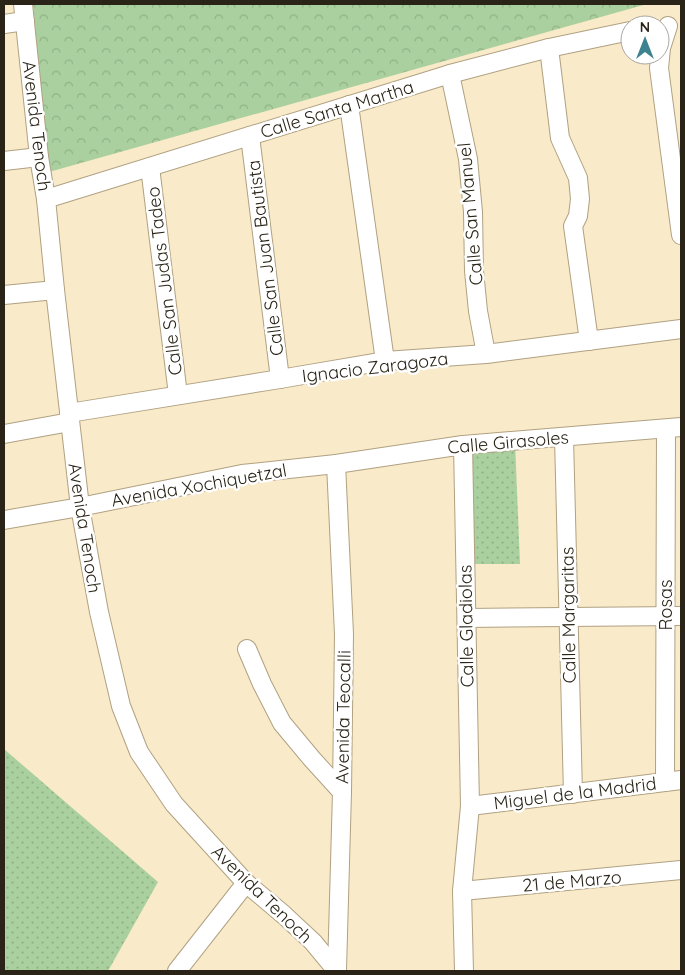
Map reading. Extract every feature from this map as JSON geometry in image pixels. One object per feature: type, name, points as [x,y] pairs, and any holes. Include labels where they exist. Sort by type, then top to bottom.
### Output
[{"type":"street","name":"Avenida Tenoch","points":[[23,4],[80,507],[99,612],[121,706],[140,752],[174,804],[246,883],[313,942],[337,971]]},
{"type":"street","points":[[4,24],[25,22]]},
{"type":"street","name":"Calle Santa Martha","points":[[46,199],[450,74],[549,48],[620,32]]},
{"type":"street","points":[[549,48],[560,138],[578,178],[580,199],[578,216],[573,226],[589,341]]},
{"type":"street","points":[[659,65],[681,235]]},
{"type":"street","name":"Calle San Manuel","points":[[450,74],[468,159],[473,212],[474,271],[478,311],[486,354]]},
{"type":"street","points":[[349,105],[385,361]]},
{"type":"street","name":"Calle San Juan Bautista","points":[[250,136],[280,379]]},
{"type":"street","points":[[4,161],[39,157]]},
{"type":"street","name":"Calle San Judas Tadeo","points":[[150,167],[178,395]]},
{"type":"street","points":[[4,295],[55,290]]},
{"type":"street","name":"Ignacio Zaragoza","points":[[4,434],[178,395],[385,361],[486,354],[681,328]]},
{"type":"street","name":"Calle Girasoles","points":[[336,464],[463,445],[674,428]]},
{"type":"street","name":"Rosas","points":[[673,781],[674,428]]},
{"type":"street","name":"Calle Margaritas","points":[[564,436],[573,794]]},
{"type":"street","name":"Calle Gladiolas","points":[[463,445],[470,806],[462,891],[464,971]]},
{"type":"street","name":"Avenida Xochiquetzal","points":[[4,520],[80,507],[242,474],[336,464]]},
{"type":"street","name":"Avenida Teocalli","points":[[336,464],[344,634],[337,971]]},
{"type":"street","points":[[466,618],[673,617]]},
{"type":"street","points":[[247,649],[282,723],[342,792]]},
{"type":"street","name":"Miguel de la Madrid","points":[[470,806],[673,781]]},
{"type":"street","name":"21 de Marzo","points":[[462,891],[681,870]]},
{"type":"street","points":[[177,971],[246,883]]},
{"type":"green space","points":[[33,4],[647,4],[49,172]]},
{"type":"green space","points":[[515,443],[520,564],[466,564],[464,446]]},
{"type":"green space","points":[[4,749],[158,882],[108,971],[4,971]]}]
